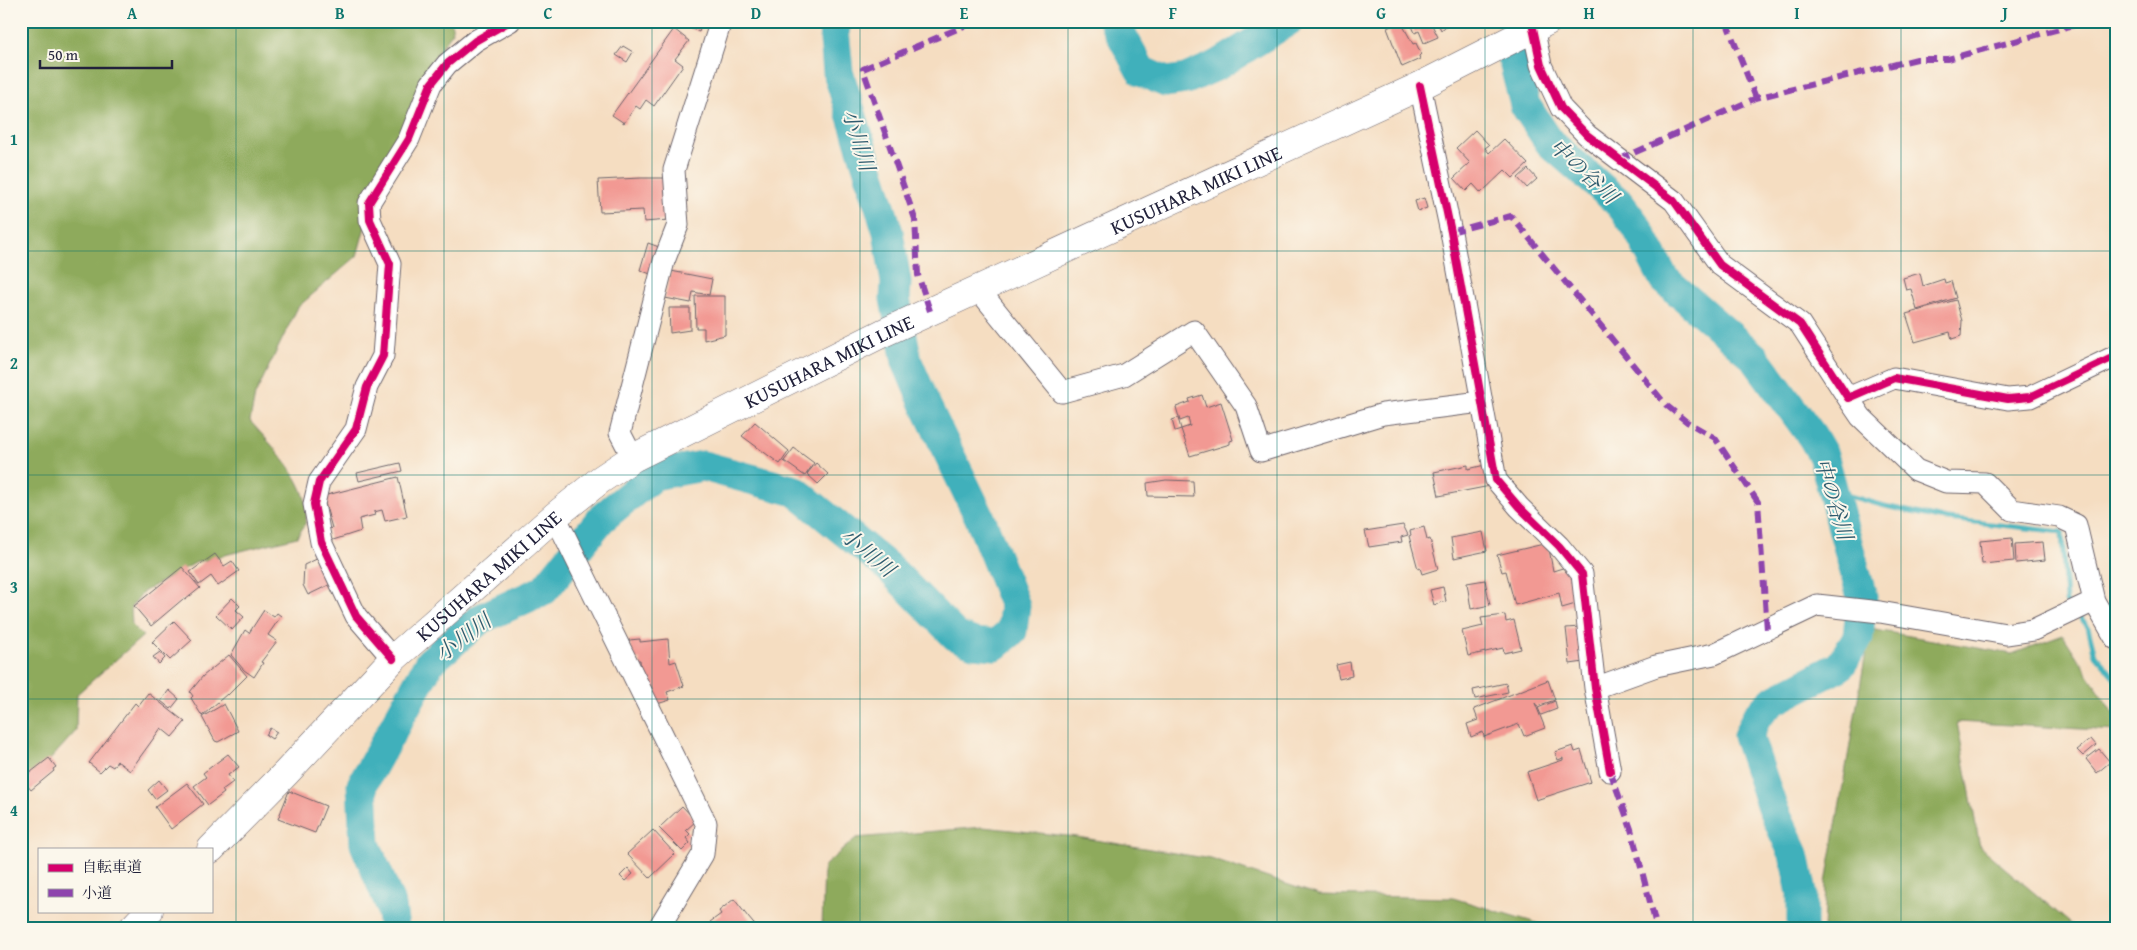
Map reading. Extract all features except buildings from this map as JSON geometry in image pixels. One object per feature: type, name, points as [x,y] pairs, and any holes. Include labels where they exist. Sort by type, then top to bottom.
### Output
[{"type":"main road","name":"KUSUHARA MIKI LINE","points":[[212,848],[286,773],[393,659],[561,526],[600,480],[633,458],[883,333],[1420,86],[1541,25]]},
{"type":"main road","points":[[132,929],[148,912]]},
{"type":"street","points":[[393,659],[356,616],[321,542],[314,504],[319,482],[356,429],[367,387],[383,356],[390,264],[370,220],[369,203],[409,139],[431,84],[447,64],[475,41],[510,21]]},
{"type":"street","points":[[633,458],[620,433],[664,261],[678,225],[674,170],[721,21]]},
{"type":"street","points":[[1541,25],[1541,65],[1561,108],[1587,135],[1674,200],[1720,265],[1800,324],[1861,417],[1916,470],[1946,482],[1985,484],[2012,510],[2058,517],[2076,525],[2089,603],[2116,639]]},
{"type":"street","points":[[1420,86],[1451,232],[1496,480],[1519,507],[1559,546],[1582,574],[1595,688],[1610,772]]},
{"type":"street","points":[[978,289],[1062,392],[1124,375],[1194,331],[1246,406],[1261,451],[1383,414],[1481,402]]},
{"type":"street","points":[[1848,398],[1894,378],[2008,398],[2030,397],[2116,356]]},
{"type":"street","points":[[561,526],[706,823],[703,854],[658,929]]},
{"type":"street","points":[[1595,688],[1656,666],[1714,654],[1817,605],[1880,612],[2006,634],[2033,630],[2089,603]]},
{"type":"green space","points":[[21,21],[451,21],[453,32],[437,53],[419,88],[373,198],[357,256],[298,307],[255,395],[250,421],[279,454],[297,480],[303,493],[306,507],[304,527],[297,537],[197,562],[143,592],[131,607],[132,625],[143,636],[77,694],[76,731],[21,792]]},
{"type":"green space","points":[[1870,629],[2012,654],[2063,635],[2116,718],[2116,731],[1957,722],[1980,847],[2077,929],[1824,929],[1826,883]]},
{"type":"green space","points":[[983,827],[1077,837],[1211,859],[1319,895],[1453,898],[1557,929],[822,929],[824,866],[856,838]]},
{"type":"waterway","name":"小川川","points":[[394,929],[391,906],[365,844],[362,785],[430,662],[480,619],[544,590],[601,519],[654,475],[703,466],[795,491],[889,568],[956,636],[974,643],[995,645],[1012,631],[1015,606],[980,518],[907,362],[895,299],[896,282],[888,232],[838,72],[834,29],[837,21]]},
{"type":"waterway","name":"小川川","points":[[1114,21],[1141,71],[1166,82],[1186,79],[1218,65],[1288,21]]},
{"type":"waterway","name":"中の谷川","points":[[1513,58],[1525,105],[1550,143],[1619,203],[1637,227],[1664,279],[1754,357],[1812,436],[1823,455],[1862,597],[1858,637],[1840,666],[1773,701],[1757,716],[1748,736],[1772,807],[1794,854],[1802,893],[1802,929]]},
{"type":"waterway","points":[[1835,492],[1939,518],[2062,532],[2066,602],[2070,606]]},
{"type":"waterway","points":[[2078,614],[2088,627],[2095,655],[2116,679]]},
{"type":"marked path","points":[[930,311],[918,275],[915,219],[863,69],[976,21]]},
{"type":"marked path","points":[[1726,21],[1756,98]]},
{"type":"marked path","points":[[1618,160],[1756,98],[1917,59],[1948,59],[2074,25],[2079,21]]},
{"type":"marked path","points":[[1451,232],[1511,216],[1666,405],[1687,422],[1715,438],[1758,502],[1767,630]]},
{"type":"marked path","points":[[1610,771],[1631,829],[1657,929]]},
{"type":"cycle path","points":[[393,659],[356,616],[321,542],[314,504],[319,482],[356,429],[367,387],[383,356],[390,264],[370,220],[369,203],[409,139],[431,84],[447,64],[475,41],[510,21]]},
{"type":"cycle path","points":[[1533,28],[1541,65],[1561,108],[1587,135],[1674,201],[1720,265],[1800,324],[1848,398],[1894,378],[2008,399],[2030,397],[2116,356]]},
{"type":"cycle path","points":[[1420,86],[1451,232],[1496,480],[1519,507],[1559,546],[1582,574],[1595,688],[1610,771]]}]
